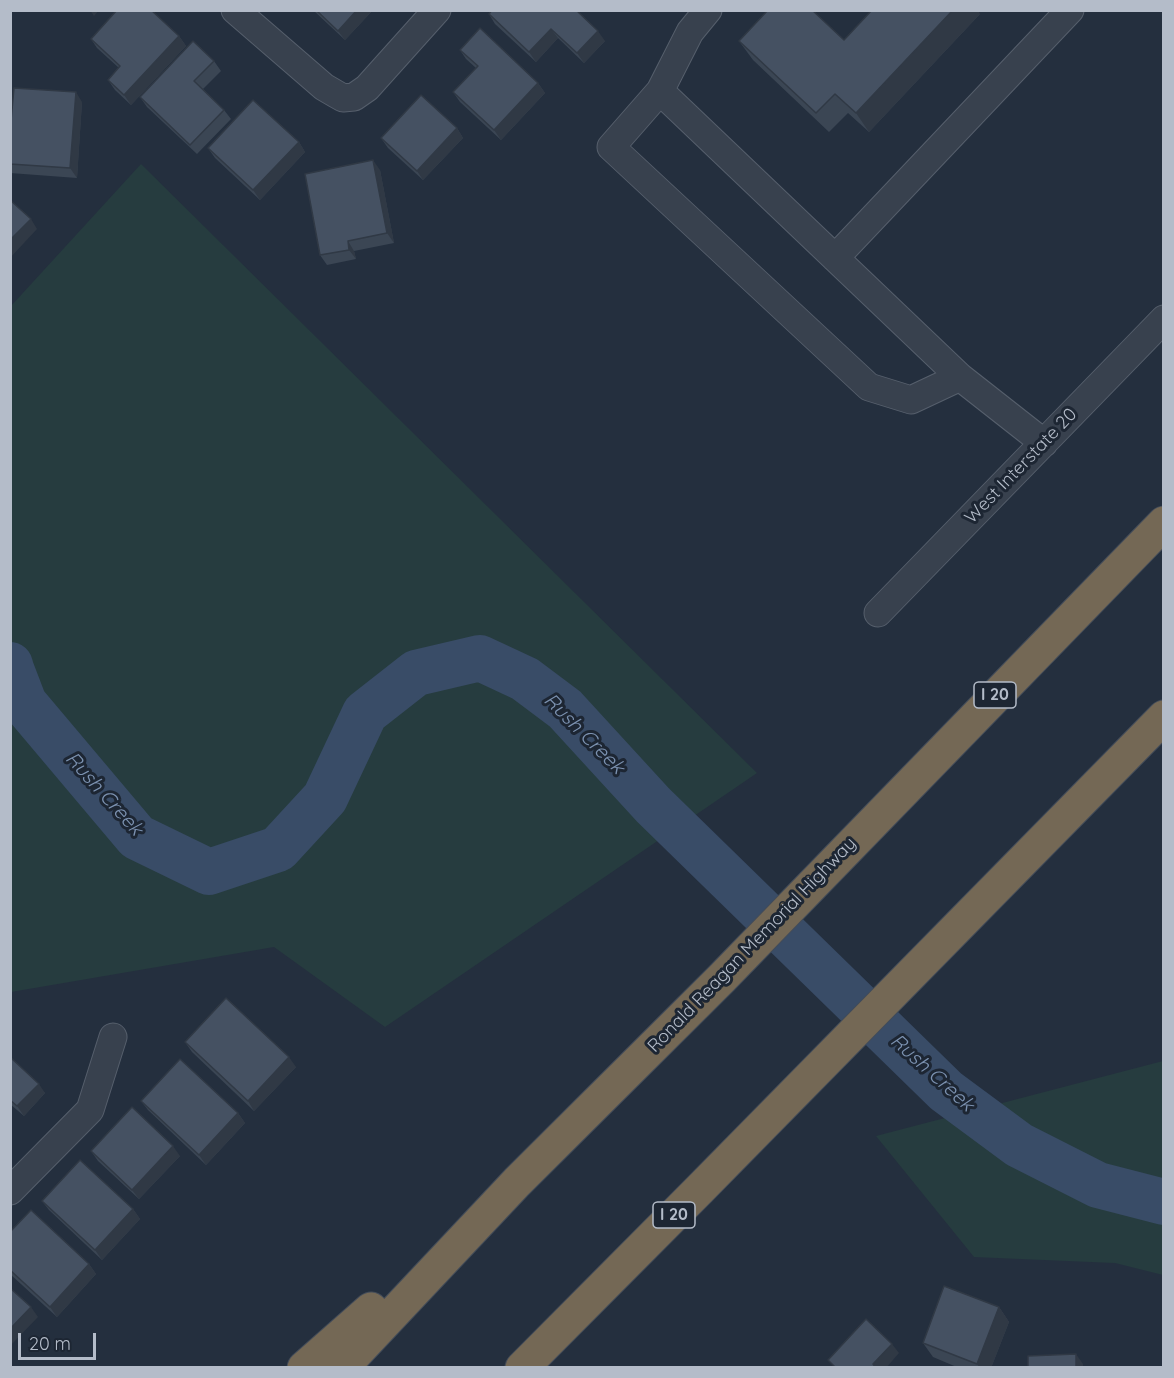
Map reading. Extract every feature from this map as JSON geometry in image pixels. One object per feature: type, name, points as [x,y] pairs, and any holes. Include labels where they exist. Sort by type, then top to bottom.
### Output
[{"type":"highway","name":"Ronald Reagan Memorial Highway","points":[[342,1368],[517,1182],[722,978],[1164,523]]},
{"type":"highway","name":"I 20","points":[[522,1368],[1158,723]]},
{"type":"highway","points":[[304,1368],[517,1182]]},
{"type":"highway","points":[[549,1368],[700,1189]]},
{"type":"street","points":[[235,10],[324,87],[343,98],[354,97],[367,88],[437,10]]},
{"type":"street","points":[[708,10],[690,32],[660,91],[611,147],[869,387],[911,400],[960,377]]},
{"type":"street","points":[[835,258],[1070,10]]},
{"type":"street","points":[[660,91],[960,377],[1044,443]]},
{"type":"street","name":"West Interstate 20","points":[[878,613],[1164,319]]},
{"type":"street","points":[[10,1191],[90,1110],[113,1038]]},
{"type":"green space","points":[[141,164],[757,773],[385,1027],[274,947],[11,992],[11,306]]},
{"type":"green space","points":[[1163,1061],[1163,1275],[1115,1263],[974,1257],[876,1136]]},
{"type":"building","points":[[117,10],[151,10],[179,36],[124,95],[108,80],[120,66],[91,39]]},
{"type":"building","points":[[316,10],[357,10],[338,31]]},
{"type":"building","points":[[492,10],[576,10],[598,31],[577,53],[551,29],[529,52],[489,14]]},
{"type":"building","points":[[768,10],[812,10],[844,40],[872,10],[953,10],[856,113],[835,94],[816,113],[739,41]]},
{"type":"building","points":[[480,28],[538,83],[494,130],[453,92],[478,66],[460,50]]},
{"type":"building","points":[[193,41],[214,61],[194,81],[224,110],[190,145],[140,97]]},
{"type":"building","points":[[14,88],[76,92],[70,168],[10,164]]},
{"type":"building","points":[[421,95],[457,128],[417,171],[381,138]]},
{"type":"building","points":[[253,100],[299,142],[253,190],[208,148]]},
{"type":"building","points":[[373,160],[387,233],[348,241],[349,250],[320,255],[305,174]]},
{"type":"building","points":[[10,200],[31,219],[10,240]]},
{"type":"building","points":[[226,998],[289,1057],[248,1101],[185,1042]]},
{"type":"building","points":[[10,1057],[39,1084],[17,1106],[10,1100]]},
{"type":"building","points":[[180,1059],[238,1113],[199,1155],[141,1101]]},
{"type":"building","points":[[132,1107],[173,1146],[132,1190],[91,1151]]},
{"type":"building","points":[[80,1160],[133,1209],[95,1250],[42,1201]]},
{"type":"building","points":[[31,1210],[89,1264],[50,1307],[10,1270],[10,1232]]},
{"type":"building","points":[[944,1286],[999,1307],[977,1364],[923,1343]]},
{"type":"building","points":[[10,1288],[31,1307],[10,1329]]},
{"type":"building","points":[[866,1319],[892,1344],[873,1364],[876,1368],[836,1368],[828,1360]]},
{"type":"building","points":[[1076,1354],[1076,1368],[1028,1368],[1028,1356]]},
{"type":"waterway","name":"Rush Creek","points":[[10,665],[24,703],[137,837],[209,872],[278,849],[325,798],[365,713],[416,673],[480,658],[525,679],[565,709],[653,805],[946,1091],[1019,1145],[1098,1185],[1164,1202]]}]
